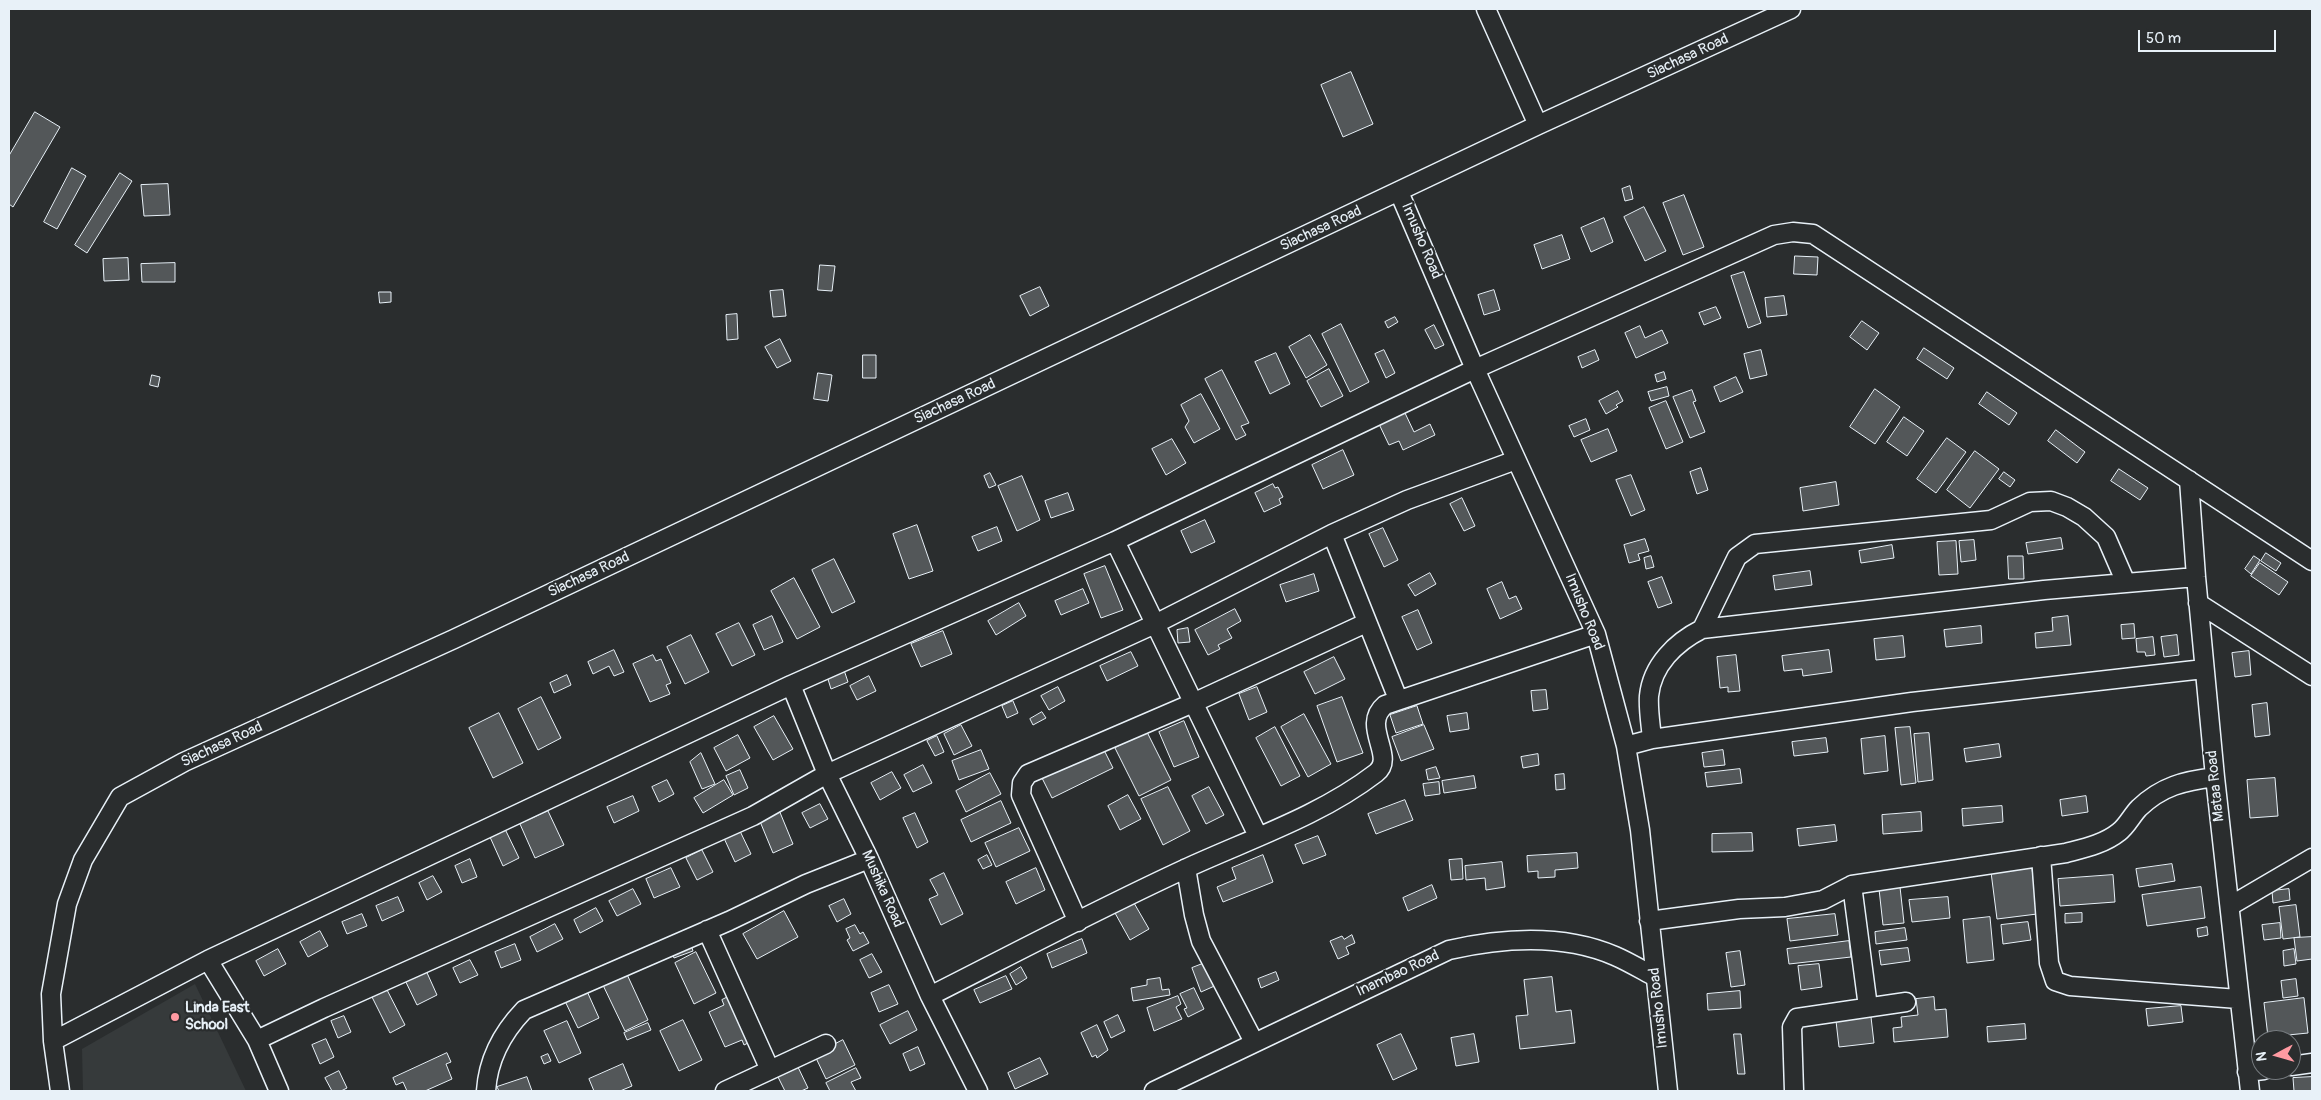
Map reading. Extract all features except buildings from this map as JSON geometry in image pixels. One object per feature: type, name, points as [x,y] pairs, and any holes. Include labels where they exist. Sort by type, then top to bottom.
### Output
[{"type":"street","points":[[1486,9],[1538,125]]},
{"type":"street","name":"Siachasa Road","points":[[53,1041],[51,994],[67,904],[83,860],[120,797],[184,762],[454,639],[1399,192],[1760,16],[1791,9]]},
{"type":"street","name":"Imusho Road","points":[[1399,192],[1475,369],[1596,634],[1626,746],[1640,830],[1668,1091]]},
{"type":"street","points":[[60,1091],[53,1041],[208,960],[791,685],[1115,541],[1475,369],[1774,235],[1794,232],[1813,234],[2312,561]]},
{"type":"street","points":[[257,1040],[324,1008],[753,816],[827,774],[1154,624],[1332,534],[1407,500],[1516,460]]},
{"type":"street","name":"Mataa Road","points":[[2189,480],[2204,669],[2230,906],[2238,999],[2251,1051]]},
{"type":"street","points":[[1702,629],[1737,557],[1755,544],[1991,520],[2030,502],[2050,501],[2067,507],[2084,517],[2106,537],[2126,584]]},
{"type":"street","points":[[1332,534],[1398,700]]},
{"type":"street","points":[[1115,541],[1258,836]]},
{"type":"street","points":[[1652,739],[1649,696],[1664,658],[1684,638],[1702,629],[2044,590],[2196,577]]},
{"type":"street","points":[[2198,603],[2312,676]]},
{"type":"street","points":[[1078,922],[1021,795],[1022,783],[1028,774],[1193,703],[1366,623]]},
{"type":"street","points":[[930,996],[1186,868],[1335,800],[1378,772],[1383,760],[1374,722],[1378,711],[1398,700],[1596,634]]},
{"type":"street","points":[[1626,746],[1652,739],[1912,702],[2204,669]]},
{"type":"street","name":"Mushika Road","points":[[791,685],[827,774],[930,996],[978,1091]]},
{"type":"street","points":[[1649,921],[1739,909],[1784,907],[1823,900],[1852,885],[2066,853],[2097,845],[2120,832],[2138,809],[2160,792],[2184,781],[2215,777]]},
{"type":"street","points":[[2041,856],[2049,963],[2055,981],[2070,986],[2238,999]]},
{"type":"street","points":[[2230,906],[2312,858]]},
{"type":"street","points":[[486,1091],[496,1049],[506,1029],[524,1010],[707,930],[806,884],[868,859]]},
{"type":"street","points":[[1186,868],[1194,916],[1201,941],[1254,1042]]},
{"type":"street","points":[[1852,885],[1868,1007]]},
{"type":"street","points":[[707,930],[770,1070]]},
{"type":"street","name":"Inambao Road","points":[[1154,1091],[1449,950],[1484,942],[1567,942],[1613,956],[1656,977]]},
{"type":"street","points":[[208,960],[257,1040],[279,1091]]},
{"type":"street","points":[[1794,1091],[1792,1026],[1798,1018],[1906,1002]]},
{"type":"street","points":[[725,1091],[826,1044]]},
{"type":"shaded area","name":"Linda East School","points":[[195,984],[246,1091],[83,1091],[82,1049]]},
{"type":"place","name":"Linda East School","points":[[175,1017]]}]
